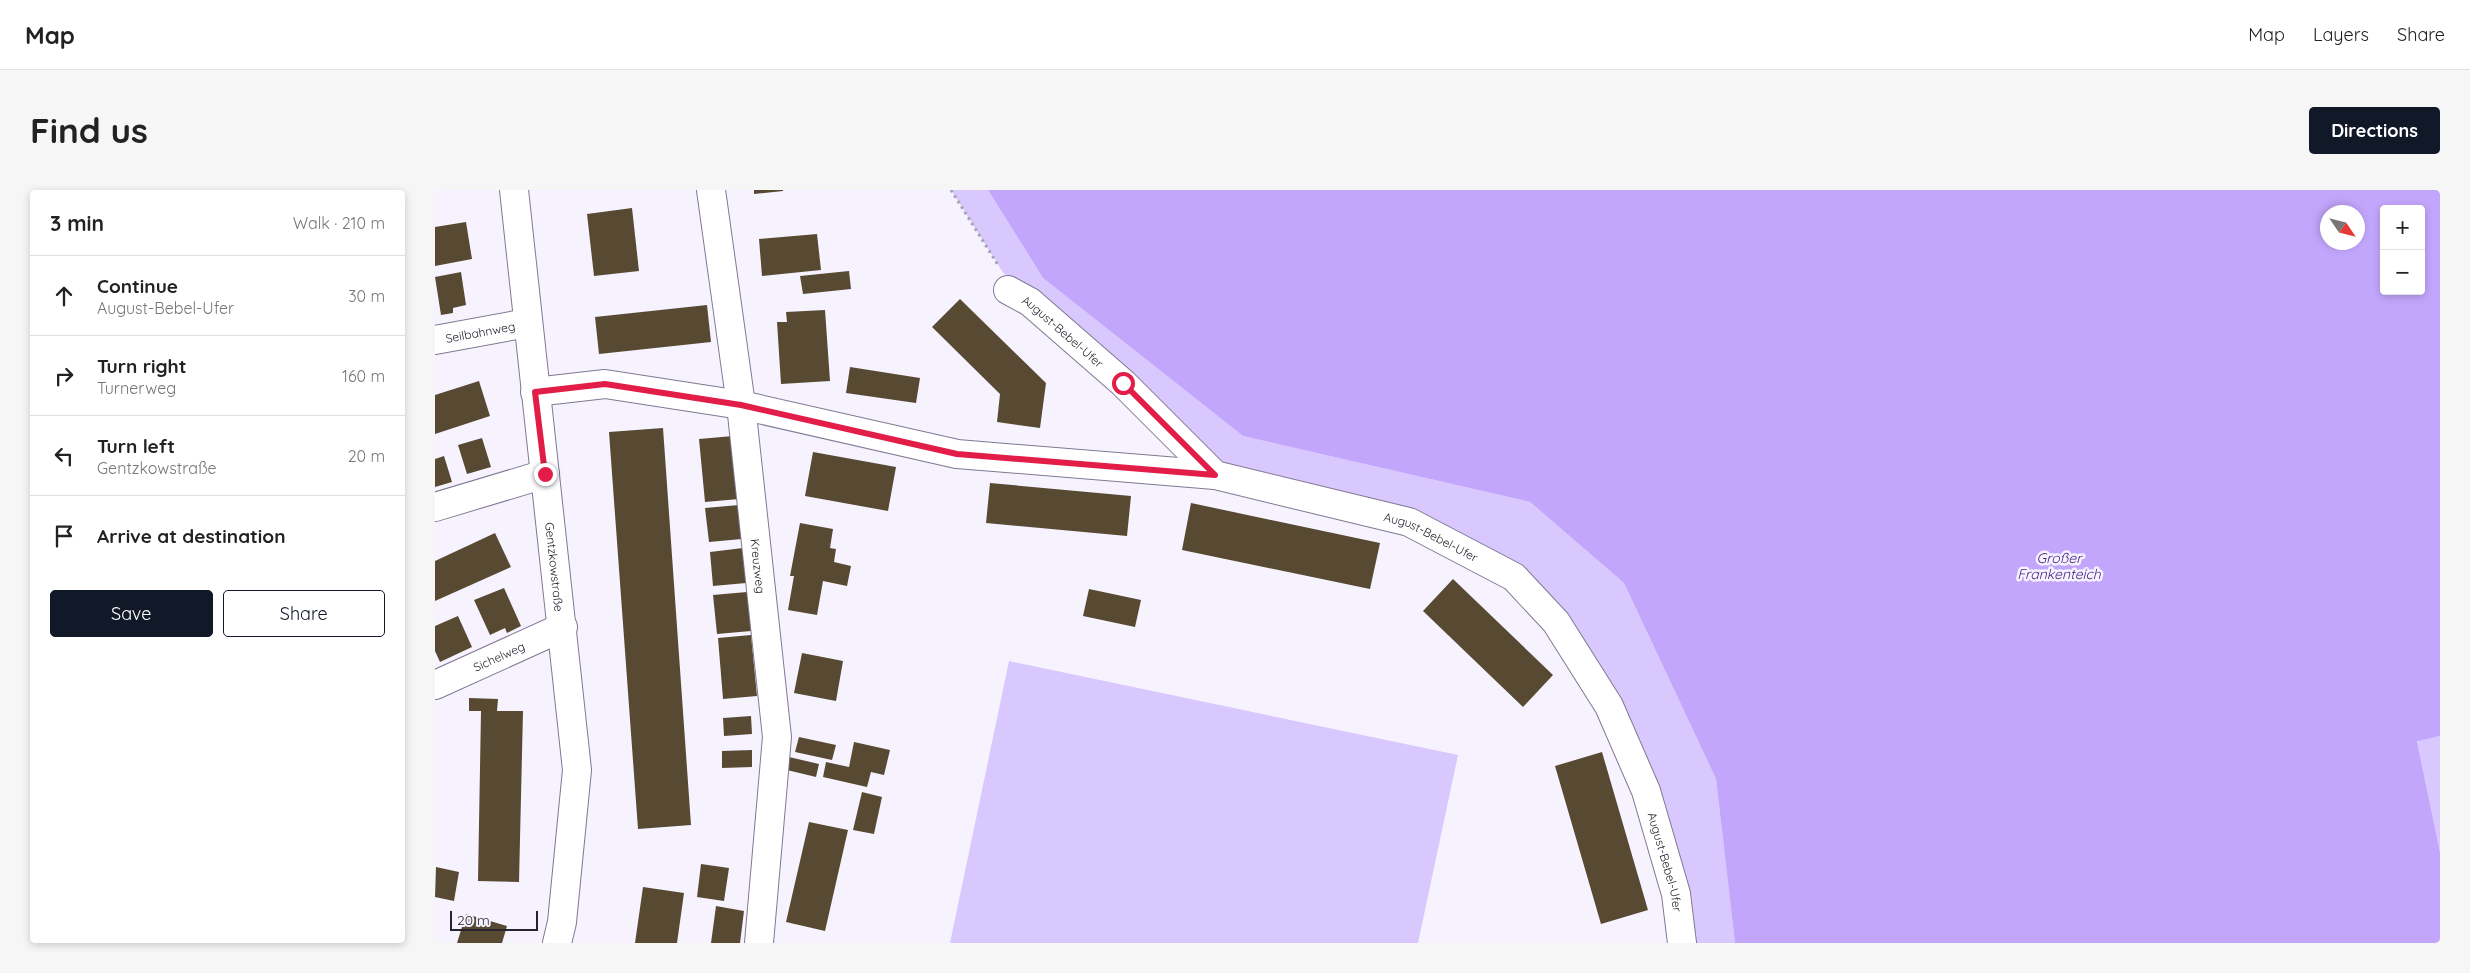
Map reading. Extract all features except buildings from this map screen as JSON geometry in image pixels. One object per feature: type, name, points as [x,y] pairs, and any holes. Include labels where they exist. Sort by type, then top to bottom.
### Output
[{"type":"street","name":"Gentzkowstraße","points":[[514,190],[527,323],[563,627],[577,770],[562,922],[557,943]]},
{"type":"street","name":"Kreuzweg","points":[[711,190],[741,405],[777,737],[759,943]]},
{"type":"street","name":"August-Bebel-Ufer","points":[[1019,296],[1123,383],[1215,475],[1409,522],[1514,576],[1556,622],[1609,706],[1647,791],[1676,894],[1682,943]]},
{"type":"street","name":"Seilbahnweg","points":[[435,340],[527,323]]},
{"type":"street","points":[[535,392],[605,384],[741,405],[957,454],[1215,475]]},
{"type":"street","points":[[435,506],[545,474]]},
{"type":"street","name":"Sichelweg","points":[[435,685],[563,627]]},
{"type":"path","points":[[951,190],[1019,296]]},
{"type":"shaded area","points":[[951,190],[988,190],[1043,278],[1243,436],[1530,502],[1624,583],[1716,779],[1735,943],[1682,943],[1646,791],[1556,622],[1409,522],[1215,475],[1030,302],[1002,271]]},
{"type":"shaded area","points":[[1009,661],[1458,755],[1418,943],[950,943]]},
{"type":"shaded area","points":[[2440,736],[2440,852],[2417,740]]},
{"type":"water","name":"Großer Frankenteich","points":[[988,190],[2440,190],[2440,736],[2417,741],[2440,852],[2440,943],[1735,943],[1716,779],[1624,583],[1530,502],[1243,436],[1043,278]]},
{"type":"route","points":[[545,474],[535,392],[605,384],[741,405],[957,454],[1215,475],[1123,383]]}]
